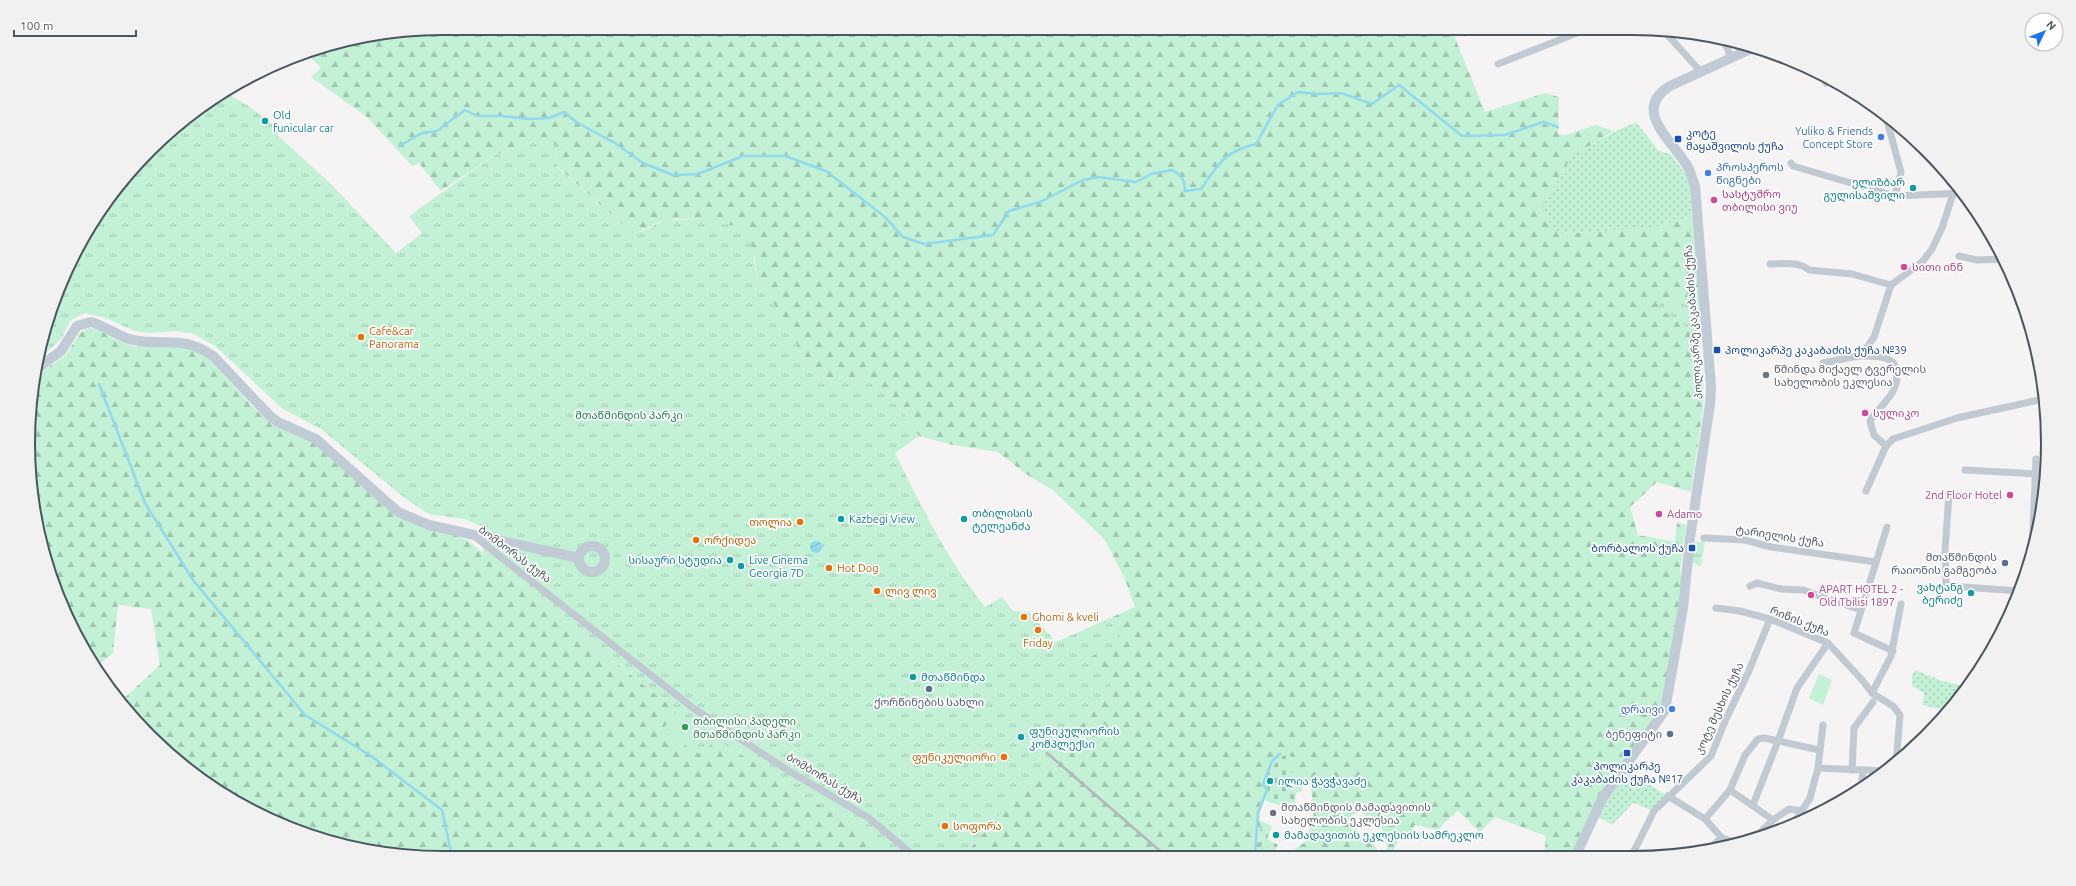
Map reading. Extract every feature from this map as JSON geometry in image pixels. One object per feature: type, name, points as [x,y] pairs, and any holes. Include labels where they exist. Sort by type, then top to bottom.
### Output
[{"type":"street","points":[[1498,64],[1572,35]]},
{"type":"street","points":[[1669,37],[1702,72],[1746,51]]},
{"type":"street","points":[[1726,46],[1732,58]]},
{"type":"street","name":"პოლიკარპე კაკაბაძის ქუჩა","points":[[1578,851],[1602,799],[1665,710],[1683,608],[1695,499],[1710,404],[1711,387],[1695,186],[1688,168],[1658,127],[1654,117],[1654,106],[1660,92],[1702,72]]},
{"type":"street","points":[[1888,125],[1901,172],[1895,196]]},
{"type":"street","points":[[1790,163],[1793,166],[1895,196],[1953,194],[1942,228],[1932,249],[1922,262],[1891,285],[1874,337],[1858,356]]},
{"type":"street","points":[[1959,256],[1977,260],[1997,259]]},
{"type":"street","points":[[1770,264],[1794,264],[1806,267],[1809,270],[1832,274],[1852,274],[1891,285]]},
{"type":"street","name":"ბომბორას ქუჩა","points":[[43,364],[61,351],[77,326],[91,322],[132,340],[190,343],[202,348],[213,356],[270,416],[278,422],[316,439],[398,512],[429,525],[474,536],[693,708],[789,771],[869,818],[908,851]]},
{"type":"street","points":[[1823,363],[1858,356],[1891,360],[1895,366],[1897,381],[1894,389],[1870,421],[1874,435],[1886,446]]},
{"type":"street","points":[[1866,491],[1886,446],[1893,439],[1957,418],[2039,400]]},
{"type":"street","points":[[2034,516],[2037,474],[2036,459]]},
{"type":"street","points":[[1965,470],[2037,474]]},
{"type":"street","points":[[1949,494],[1945,551],[1946,584],[1950,586],[2013,591]]},
{"type":"street","points":[[1887,527],[1854,633],[1892,651]]},
{"type":"street","points":[[474,536],[579,558]]},
{"type":"street","name":"ტარიელის ქუჩა","points":[[1704,538],[1745,540],[1771,548],[1876,562]]},
{"type":"street","points":[[1750,586],[1757,583],[1782,589],[1803,590],[1861,610]]},
{"type":"street","points":[[1872,693],[1892,651],[1901,604]]},
{"type":"street","name":"რიწის ქუჩა","points":[[1716,608],[1740,611],[1770,619],[1828,643],[1872,693],[1898,710],[1900,714],[1897,754]]},
{"type":"street","name":"კოტე მესხის ქუჩა","points":[[1634,851],[1654,811],[1668,796],[1705,764],[1711,756],[1770,619]]},
{"type":"street","points":[[1753,805],[1797,688],[1828,643]]},
{"type":"street","points":[[1852,770],[1854,728],[1873,702]]},
{"type":"street","points":[[1800,815],[1810,798],[1818,768],[1823,725]]},
{"type":"street","points":[[1705,819],[1730,790],[1745,755],[1758,739],[1764,738],[1819,750]]},
{"type":"street","points":[[1818,768],[1876,771]]},
{"type":"street","points":[[1862,781],[1863,770]]},
{"type":"street","points":[[1730,790],[1773,820]]},
{"type":"street","points":[[1668,796],[1705,819],[1722,838],[1727,840]]},
{"type":"street","points":[[1763,829],[1773,820],[1789,809],[1802,812]]},
{"type":"street","points":[[1718,842],[1722,838]]},
{"type":"green space","points":[[443,35],[1454,35],[1485,112],[1545,93],[1559,97],[1558,134],[1566,135],[1596,125],[1614,131],[1572,156],[1540,210],[1559,234],[1652,228],[1692,217],[1700,297],[1660,300],[1658,307],[1700,338],[1704,388],[1703,409],[1691,492],[1657,482],[1630,507],[1638,535],[1675,542],[1677,523],[1686,524],[1680,570],[1686,611],[1665,714],[1593,826],[1579,851],[1544,851],[1546,836],[1495,817],[1480,832],[1458,811],[1443,824],[1439,830],[1414,825],[1412,834],[1402,833],[1393,851],[1385,851],[1388,846],[1381,836],[1382,829],[1374,821],[1360,812],[1352,815],[1362,841],[1373,843],[1378,851],[1294,851],[1312,837],[1308,833],[1314,822],[1311,785],[1302,785],[1302,791],[1295,793],[1297,787],[1292,785],[1294,780],[1286,768],[1290,756],[1264,800],[1259,812],[1261,828],[1257,840],[1262,845],[1260,851],[967,851],[1111,692],[1101,674],[1091,662],[1060,641],[1056,642],[1135,607],[1125,579],[1105,540],[1054,491],[1026,474],[998,452],[953,445],[919,436],[901,409],[867,378],[819,379],[799,352],[767,291],[757,281],[755,258],[735,226],[701,220],[675,219],[658,222],[632,233],[557,166],[556,145],[529,143],[495,155],[441,191],[419,163],[412,166],[367,117],[311,77],[321,68],[311,58],[337,49],[390,38]]},
{"type":"green space","name":"მთაწმინდის პარკი","points":[[230,95],[247,105],[280,130],[277,135],[330,183],[396,253],[422,233],[409,216],[495,155],[529,143],[532,139],[549,139],[556,145],[557,167],[632,233],[643,231],[665,220],[709,220],[735,226],[746,235],[752,247],[757,281],[767,291],[799,348],[799,352],[819,379],[867,378],[901,409],[919,436],[895,453],[925,513],[947,552],[985,607],[1002,597],[1013,611],[1029,612],[1056,642],[1113,619],[1122,643],[1088,658],[1103,673],[1109,673],[1111,692],[967,851],[883,851],[848,823],[715,738],[703,756],[661,731],[677,711],[590,643],[483,553],[486,529],[465,519],[429,514],[406,499],[321,429],[283,409],[215,346],[194,334],[175,331],[151,333],[134,331],[106,318],[85,313],[71,320],[61,339],[45,354],[49,337],[66,287],[77,263],[104,216],[136,174],[174,136],[195,119]]},
{"type":"green space","points":[[1636,122],[1659,151],[1671,154],[1689,179],[1692,217],[1652,228],[1559,234],[1540,210],[1572,156],[1614,132]]},
{"type":"green space","points":[[1700,297],[1700,338],[1658,307],[1660,300]]},
{"type":"green space","points":[[89,328],[99,329],[113,339],[135,347],[160,345],[192,349],[206,356],[257,411],[273,423],[313,441],[375,497],[470,542],[590,643],[677,711],[662,731],[714,737],[848,823],[883,851],[443,851],[390,848],[337,837],[287,820],[263,809],[216,782],[174,750],[136,712],[125,698],[160,665],[151,609],[118,605],[113,653],[100,664],[77,623],[66,599],[49,549],[38,496],[36,470],[35,443],[38,390],[41,372],[65,356],[81,332]]},
{"type":"green space","points":[[1705,541],[1701,566],[1691,562],[1694,543]]},
{"type":"green space","points":[[1915,670],[1942,681],[1961,686],[1942,709],[1922,705],[1924,693],[1912,686],[1912,676]]},
{"type":"green space","points":[[1819,674],[1832,680],[1823,705],[1809,698]]},
{"type":"green space","name":"თბილისი პადელი მთაწმინდის პარკი","points":[[679,714],[700,728],[691,741],[670,727]]},
{"type":"green space","points":[[1282,756],[1291,756],[1286,768],[1297,776],[1292,785],[1297,787],[1294,811],[1264,800],[1268,789],[1264,785],[1272,767]]},
{"type":"green space","points":[[1625,770],[1668,796],[1654,811],[1633,803],[1612,825],[1601,818],[1597,818]]},
{"type":"green space","points":[[1260,821],[1272,826],[1267,839],[1278,845],[1275,851],[1260,851],[1262,845],[1257,840],[1261,828]]},
{"type":"water","points":[[814,541],[818,541],[822,547],[818,553],[814,553],[810,549],[810,545]]},
{"type":"waterway","points":[[399,146],[422,133],[437,131],[465,110],[477,116],[502,116],[529,119],[549,118],[564,112],[576,122],[615,143],[643,163],[673,175],[698,174],[743,156],[785,156],[826,171],[885,217],[903,237],[924,244],[993,235],[1009,211],[1040,202],[1083,180],[1098,177],[1136,182],[1151,174],[1172,170],[1180,175],[1184,182],[1185,191],[1201,189],[1218,166],[1229,155],[1245,147],[1256,144],[1278,105],[1298,92],[1316,94],[1341,93],[1372,104],[1399,85],[1462,136],[1505,135],[1543,122],[1558,127]]},
{"type":"waterway","points":[[99,384],[145,503],[193,580],[305,715],[371,756],[442,810],[451,851]]},
{"type":"waterway","points":[[1255,851],[1258,813],[1267,790],[1263,784],[1272,761],[1280,754]]},
{"type":"railway","points":[[1047,753],[1160,851]]},
{"type":"place","name":"Old funicular car","points":[[265,121]]},
{"type":"place","name":"Yuliko & Friends Concept Store","points":[[1881,137]]},
{"type":"place","name":"კოტე მაყაშვილის ქუჩა","points":[[1678,139]]},
{"type":"place","name":"პროსპეროს წიგნები","points":[[1708,173]]},
{"type":"place","name":"ელიზბარ გულისაშვილი","points":[[1913,188]]},
{"type":"place","name":"სასტუმრო თბილისი ვიუ","points":[[1714,200]]},
{"type":"place","name":"სითი ინნ","points":[[1904,267]]},
{"type":"place","name":"Cafe&car Panorama","points":[[361,337]]},
{"type":"place","name":"პოლიკარპე კაკაბაძის ქუჩა №39","points":[[1717,350]]},
{"type":"place","name":"წმინდა მიქაელ ტვერელის სახელობის ეკლესია","points":[[1766,375]]},
{"type":"place","name":"სულიკო","points":[[1865,413]]},
{"type":"place","name":"2nd Floor Hotel","points":[[2010,495]]},
{"type":"place","name":"Adamo","points":[[1659,514]]},
{"type":"place","name":"Kazbegi View","points":[[841,519]]},
{"type":"place","name":"თბილისის ტელეანძა","points":[[964,519]]},
{"type":"place","name":"თოლია","points":[[800,522]]},
{"type":"place","name":"ორქიდეა","points":[[696,540]]},
{"type":"place","name":"ბორბალოს ქუჩა","points":[[1692,548]]},
{"type":"place","name":"სისაური სტუდია","points":[[730,560]]},
{"type":"place","name":"მთაწმინდის რაიონის გამგეობა","points":[[2005,563]]},
{"type":"place","name":"Live Cinema Georgia 7D","points":[[741,566]]},
{"type":"place","name":"Hot Dog","points":[[829,568]]},
{"type":"place","name":"ლივ ლივ","points":[[877,591]]},
{"type":"place","name":"ვახტანგ ბერიძე","points":[[1971,593]]},
{"type":"place","name":"APART HOTEL 2 - Old Tbilisi 1897","points":[[1811,595]]},
{"type":"place","name":"Ghomi & kveli","points":[[1024,617]]},
{"type":"place","name":"Friday","points":[[1038,630]]},
{"type":"place","name":"მთაწმინდა","points":[[913,677]]},
{"type":"place","name":"ქორწინების სახლი","points":[[929,689]]},
{"type":"place","name":"დრაივი","points":[[1672,709]]},
{"type":"place","name":"თბილისი პადელი მთაწმინდის პარკი","points":[[685,727]]},
{"type":"place","name":"ბენეფიტი","points":[[1670,734]]},
{"type":"place","name":"ფუნიკულიორის კომპლექსი","points":[[1021,737]]},
{"type":"place","name":"პოლიკარპე კაკაბაძის ქუჩა №17","points":[[1627,753]]},
{"type":"place","name":"ფუნიკულიორი","points":[[1004,757]]},
{"type":"place","name":"ილია ჭავჭავაძე","points":[[1270,781]]},
{"type":"place","name":"მთაწმინდის მამადავითის სახელობის ეკლესია","points":[[1273,813]]},
{"type":"place","name":"სოფორა","points":[[945,826]]},
{"type":"place","name":"მამადავითის ეკლესიის სამრეკლო","points":[[1276,835]]}]
